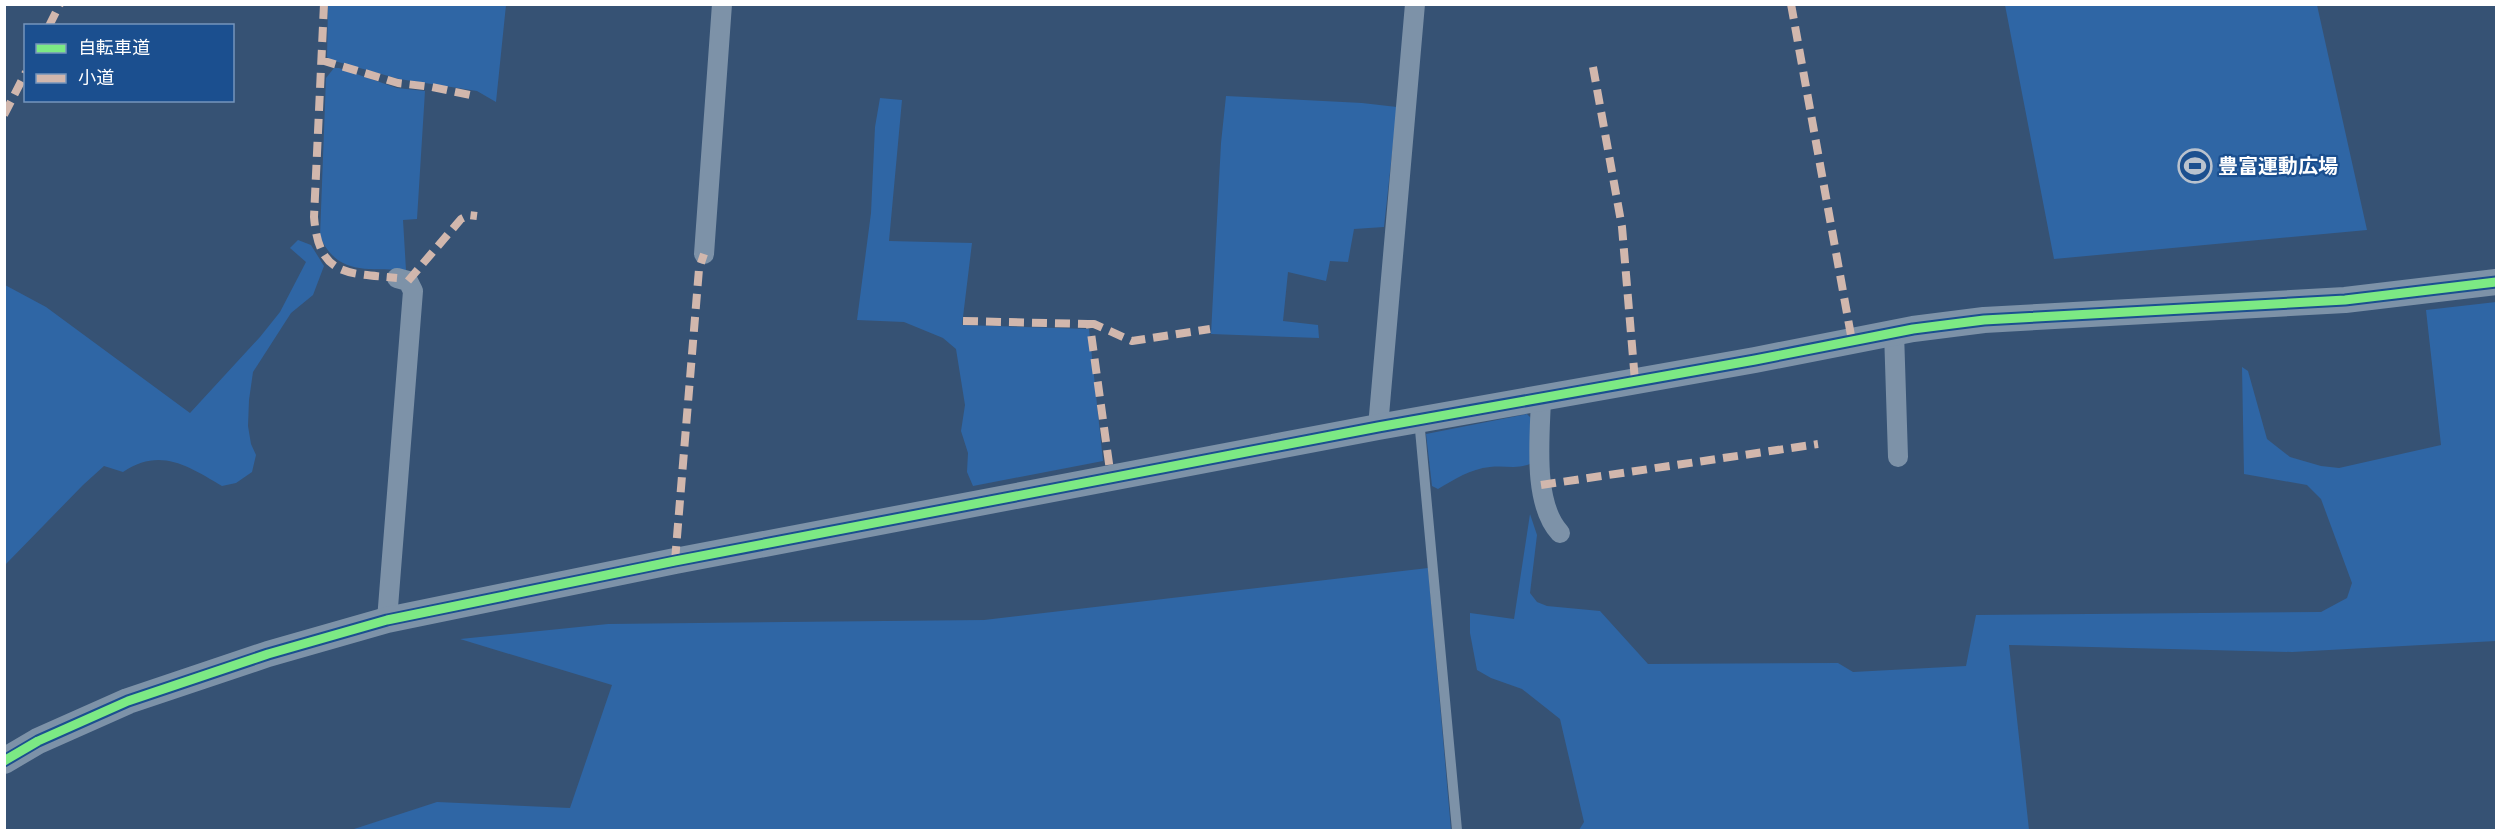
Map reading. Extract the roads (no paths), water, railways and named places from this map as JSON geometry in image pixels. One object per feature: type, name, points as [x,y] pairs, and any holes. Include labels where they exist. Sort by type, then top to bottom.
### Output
[{"type":"street","points":[[704,254],[722,4]]},
{"type":"street","points":[[1378,426],[1415,4]]},
{"type":"street","points":[[387,620],[413,291],[408,282],[397,278]]},
{"type":"street","points":[[4,761],[38,741],[128,701],[268,654],[387,620],[604,574],[1378,426],[1755,360],[1894,333],[1984,320],[2344,300],[2496,282]]},
{"type":"street","points":[[1894,333],[1898,457]]},
{"type":"street","points":[[1541,398],[1541,485],[1546,511],[1560,533]]},
{"type":"lane","points":[[1419,419],[1457,831]]},
{"type":"place","name":"豊富運動広場","points":[[2195,166]]}]
